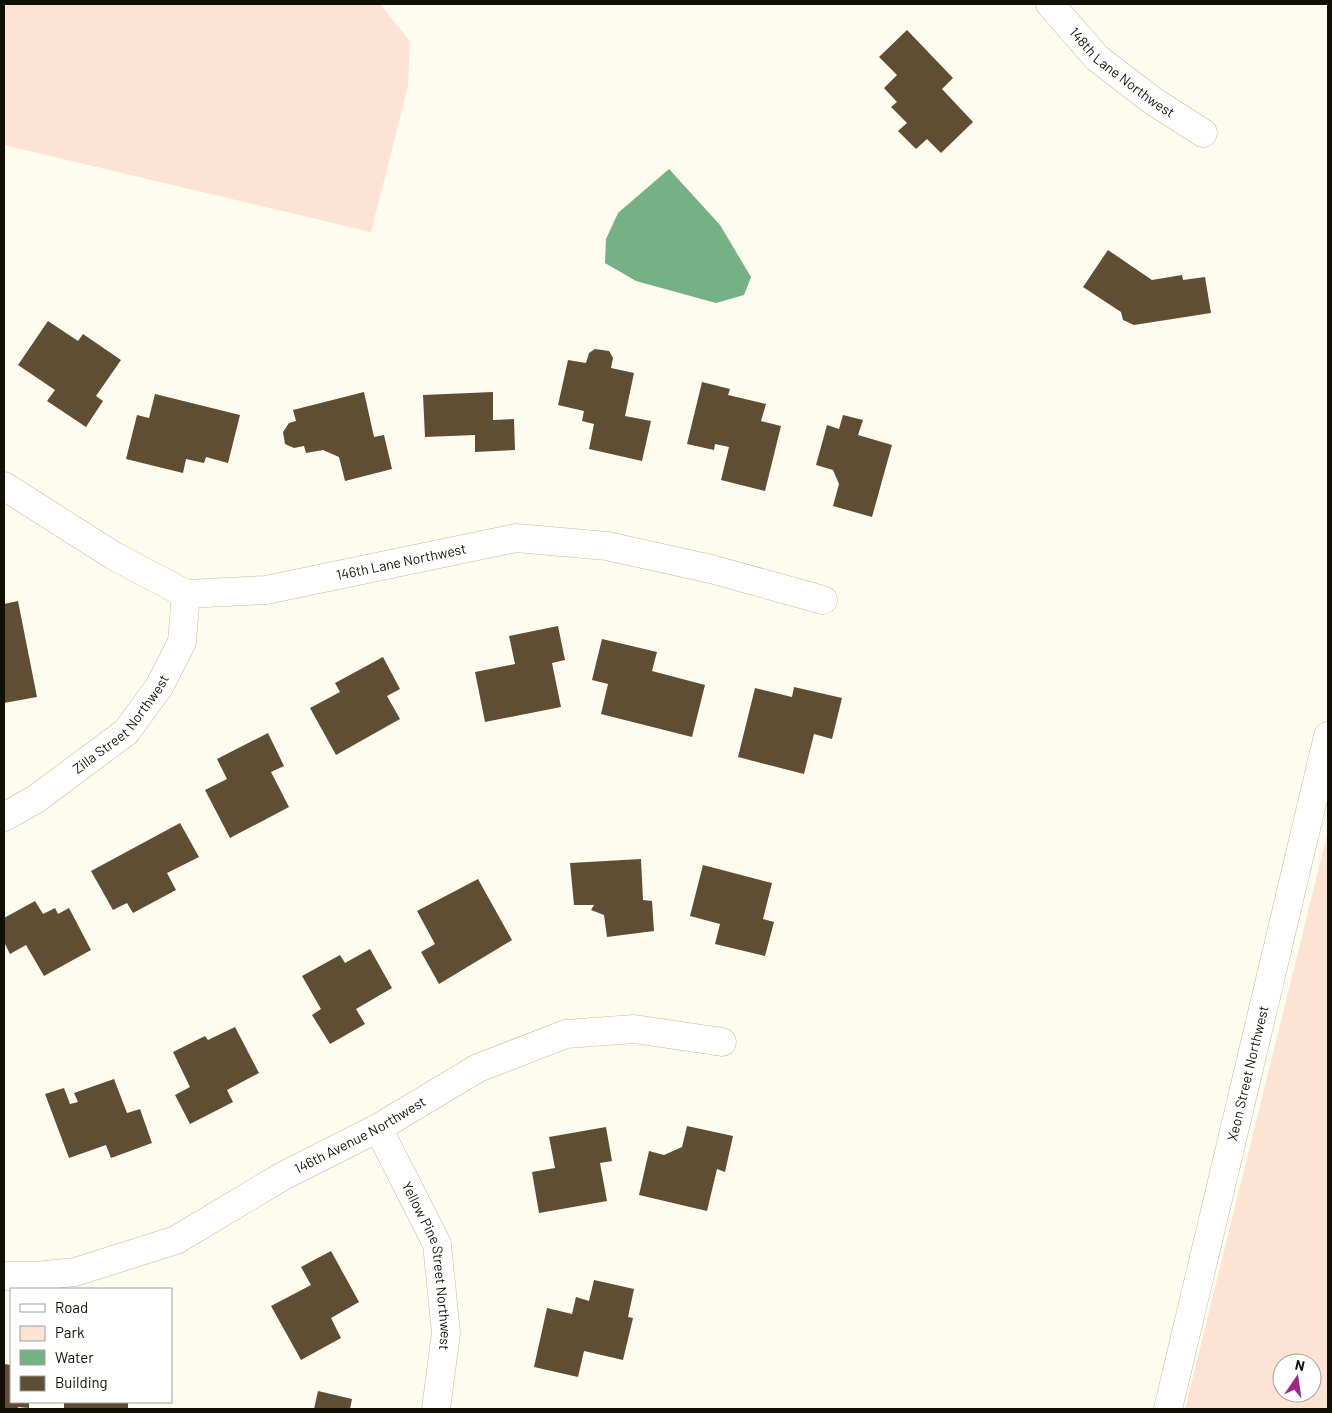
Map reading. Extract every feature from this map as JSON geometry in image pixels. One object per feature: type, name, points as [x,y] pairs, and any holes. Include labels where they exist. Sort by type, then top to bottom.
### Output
[{"type":"street","name":"148th Lane Northwest","points":[[1050,4],[1097,58],[1153,101],[1203,133]]},
{"type":"street","points":[[4,486],[114,556],[186,594]]},
{"type":"street","name":"146th Lane Northwest","points":[[186,594],[266,590],[516,538],[607,546],[711,569],[823,600]]},
{"type":"street","name":"Zilla Street Northwest","points":[[4,817],[36,798],[126,732],[159,687],[182,642],[186,594]]},
{"type":"street","name":"Xeon Street Northwest","points":[[1168,1409],[1328,736]]},
{"type":"street","name":"146th Avenue Northwest","points":[[4,1276],[36,1276],[75,1272],[176,1240],[283,1176],[378,1128],[478,1068],[566,1034],[634,1029],[722,1042]]},
{"type":"street","name":"Yellow Pine Street Northwest","points":[[378,1128],[437,1244],[446,1333],[436,1409]]},
{"type":"green space","points":[[4,4],[380,4],[410,41],[408,86],[371,232],[4,145]]},
{"type":"green space","points":[[1328,831],[1328,1409],[1185,1409]]},
{"type":"water","points":[[669,169],[720,225],[751,277],[744,295],[716,303],[636,281],[605,263],[606,239],[618,213]]},
{"type":"building","points":[[907,30],[953,78],[942,89],[973,122],[941,153],[927,139],[916,149],[898,131],[907,123],[891,107],[897,102],[884,88],[897,75],[879,57]]},
{"type":"building","points":[[1108,250],[1152,280],[1182,275],[1183,280],[1205,277],[1211,313],[1134,325],[1123,320],[1121,312],[1083,287]]},
{"type":"building","points":[[48,321],[78,341],[83,334],[121,360],[96,396],[103,401],[86,427],[47,401],[55,390],[18,365]]},
{"type":"building","points":[[595,349],[609,351],[613,358],[611,368],[634,373],[625,416],[651,421],[642,461],[589,449],[594,424],[582,421],[584,411],[558,405],[568,360],[586,363],[589,353]]},
{"type":"building","points":[[702,382],[730,389],[728,395],[766,404],[761,421],[781,426],[765,491],[721,480],[729,447],[715,444],[714,450],[687,444]]},
{"type":"building","points":[[364,392],[374,437],[384,435],[392,469],[345,481],[339,457],[323,450],[306,453],[304,446],[294,448],[285,444],[283,432],[289,423],[296,421],[293,410]]},
{"type":"building","points":[[493,392],[493,420],[514,419],[515,450],[475,452],[475,435],[425,437],[423,395]]},
{"type":"building","points":[[155,394],[240,415],[228,463],[206,457],[204,463],[186,459],[183,473],[126,459],[137,415],[149,418]]},
{"type":"building","points":[[843,415],[863,420],[858,435],[892,445],[872,517],[833,506],[839,484],[833,470],[816,465],[827,425],[839,429]]},
{"type":"building","points":[[18,601],[37,697],[4,703],[4,604]]},
{"type":"building","points":[[558,626],[565,660],[552,663],[561,707],[485,722],[475,672],[515,664],[509,636]]},
{"type":"building","points":[[602,639],[657,652],[652,671],[705,685],[692,737],[601,714],[608,684],[592,680]]},
{"type":"building","points":[[383,657],[400,689],[387,696],[400,719],[336,755],[310,708],[340,692],[335,683]]},
{"type":"building","points":[[794,687],[842,698],[832,739],[814,734],[804,774],[738,757],[755,688],[792,697]]},
{"type":"building","points":[[268,733],[284,766],[271,772],[289,807],[230,838],[205,790],[227,779],[217,759]]},
{"type":"building","points":[[180,823],[199,857],[167,873],[176,890],[133,913],[127,903],[113,910],[91,871]]},
{"type":"building","points":[[641,859],[643,900],[652,901],[654,931],[607,937],[604,915],[591,910],[594,905],[574,905],[570,863]]},
{"type":"building","points":[[703,865],[772,883],[763,919],[774,922],[765,956],[715,944],[720,924],[690,916]]},
{"type":"building","points":[[478,879],[512,940],[439,984],[421,952],[435,944],[417,911]]},
{"type":"building","points":[[35,901],[43,914],[55,908],[58,914],[69,908],[91,950],[44,976],[26,945],[10,954],[4,942],[4,918]]},
{"type":"building","points":[[370,949],[392,988],[356,1009],[365,1024],[330,1044],[312,1015],[321,1009],[302,976],[340,955],[345,963]]},
{"type":"building","points":[[235,1027],[259,1073],[227,1090],[233,1102],[190,1124],[175,1095],[190,1087],[173,1052],[205,1036],[208,1040]]},
{"type":"building","points":[[114,1079],[127,1113],[140,1109],[152,1143],[111,1158],[106,1145],[69,1158],[45,1094],[64,1088],[70,1104],[78,1102],[74,1093]]},
{"type":"building","points":[[687,1126],[733,1136],[725,1172],[717,1169],[707,1211],[639,1195],[649,1151],[664,1155],[682,1147]]},
{"type":"building","points":[[606,1127],[612,1161],[600,1163],[607,1201],[539,1213],[532,1172],[555,1168],[549,1137]]},
{"type":"building","points":[[331,1251],[359,1302],[331,1318],[341,1338],[301,1360],[271,1306],[311,1285],[301,1267]]},
{"type":"building","points":[[594,1280],[634,1289],[628,1317],[633,1318],[623,1360],[584,1351],[578,1377],[534,1367],[547,1308],[572,1314],[576,1297],[589,1301]]},
{"type":"building","points":[[4,1364],[10,1365],[10,1403],[29,1403],[29,1408],[4,1409]]},
{"type":"building","points":[[318,1391],[352,1399],[350,1409],[314,1409]]},
{"type":"building","points":[[64,1403],[128,1403],[128,1409],[64,1409]]}]
